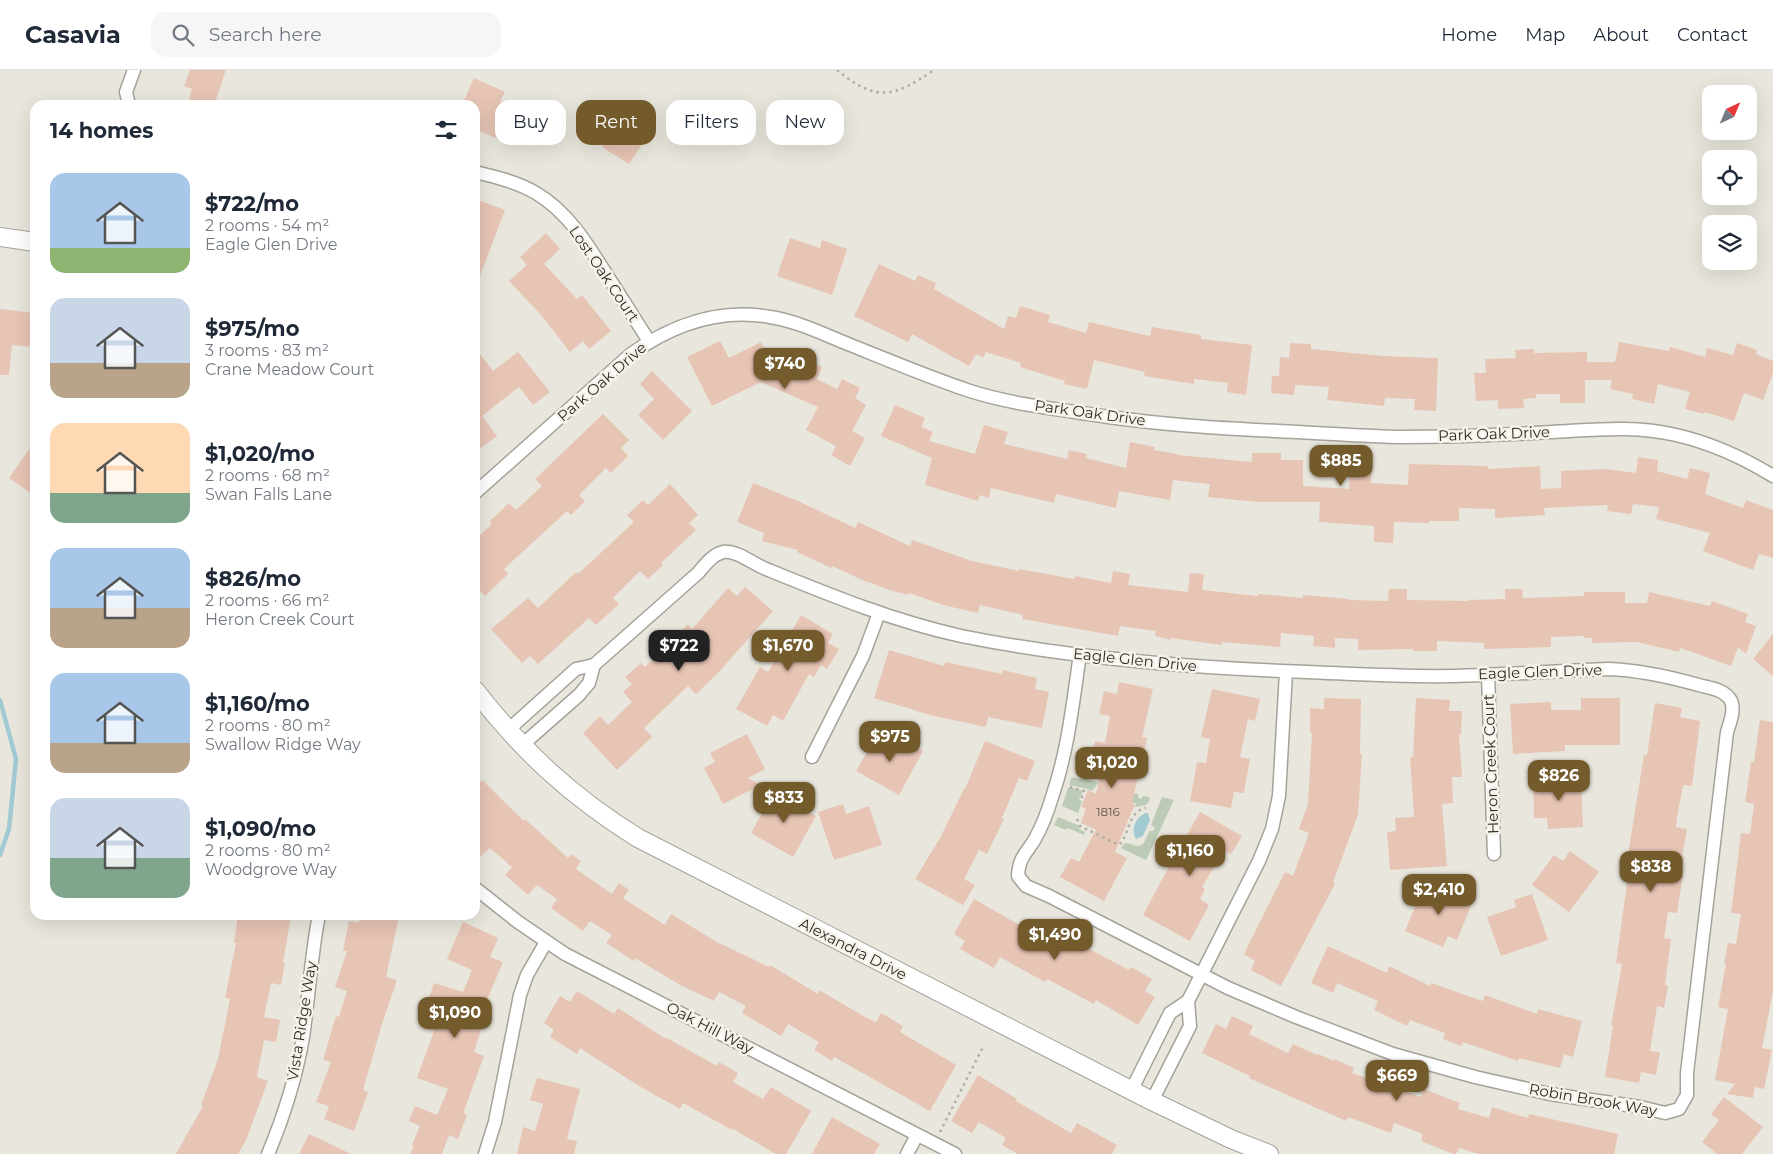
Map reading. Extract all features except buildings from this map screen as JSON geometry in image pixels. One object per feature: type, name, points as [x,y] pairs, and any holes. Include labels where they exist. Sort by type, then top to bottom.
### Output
[{"type":"street","points":[[128,100],[126,92],[134,70]]},
{"type":"street","name":"Lost Oak Court","points":[[480,173],[517,184],[556,208],[581,236],[649,341]]},
{"type":"street","points":[[0,237],[30,241]]},
{"type":"street","name":"Park Oak Drive","points":[[480,489],[649,341],[670,330],[696,321],[719,316],[745,314],[772,317],[803,326],[972,392],[1009,401],[1112,417],[1213,428],[1399,437],[1644,429],[1674,434],[1730,452],[1773,476]]},
{"type":"street","name":"Eagle Glen Drive","points":[[508,730],[576,669],[594,665],[698,573],[712,558],[723,552],[737,554],[756,565],[879,613],[939,631],[1080,654],[1180,666],[1286,672],[1452,676],[1608,669],[1632,670],[1655,673],[1720,690],[1730,699]]},
{"type":"street","points":[[812,757],[863,656],[879,613]]},
{"type":"street","name":"Robin Brook Way","points":[[1080,654],[1067,740],[1058,781],[1040,827],[1019,863],[1018,876],[1026,886],[1262,1003],[1392,1054],[1441,1068],[1550,1094],[1640,1107],[1665,1113],[1679,1109],[1688,1095],[1687,1073],[1689,1054],[1726,742],[1733,711],[1730,699]]},
{"type":"street","name":"Eagle Glen Drive","points":[[521,746],[579,695],[588,683],[594,665]]},
{"type":"street","points":[[1130,1090],[1170,1013],[1188,1001],[1259,861],[1272,829],[1279,796],[1286,672]]},
{"type":"street","name":"Heron Creek Court","points":[[1488,674],[1494,854]]},
{"type":"street","points":[[548,693],[562,710]]},
{"type":"street","name":"Alexandra Drive","points":[[480,696],[521,746],[567,788],[615,823],[658,849],[1152,1101],[1230,1138],[1269,1154]]},
{"type":"street","name":"Oak Hill Way","points":[[480,892],[546,942],[588,966],[955,1154]]},
{"type":"street","name":"Vista Ridge Way","points":[[268,1154],[280,1127],[297,1066],[303,1037],[318,920]]},
{"type":"street","points":[[485,1154],[495,1122],[520,995],[527,975],[546,942]]},
{"type":"street","points":[[1152,1101],[1190,1026],[1188,1001]]},
{"type":"street","points":[[1155,1043],[1176,1054]]},
{"type":"street","points":[[907,1154],[917,1135]]},
{"type":"path","points":[[838,70],[864,89],[881,94],[898,91],[914,84],[934,70]]},
{"type":"path","points":[[1058,781],[1084,791],[1081,800]]},
{"type":"path","points":[[1077,819],[1080,826],[1119,845],[1126,838],[1132,818],[1137,811],[1146,808]]},
{"type":"path","points":[[940,1132],[984,1046]]},
{"type":"green space","points":[[1072,777],[1086,778],[1098,783],[1092,791],[1069,785]]},
{"type":"green space","points":[[1068,788],[1083,791],[1079,800],[1082,801],[1078,813],[1062,806]]},
{"type":"green space","points":[[1129,792],[1138,794],[1138,797],[1141,799],[1143,796],[1150,797],[1145,805],[1135,807],[1136,803],[1133,803]]},
{"type":"green space","points":[[1162,797],[1174,800],[1146,860],[1121,848],[1125,843],[1140,846],[1144,843],[1150,831],[1153,831],[1155,828],[1151,825]]},
{"type":"green space","points":[[1058,817],[1080,826],[1079,829],[1085,832],[1084,835],[1068,828],[1066,830],[1054,825]]},
{"type":"water","points":[[1145,813],[1148,813],[1150,820],[1143,836],[1136,839],[1134,835],[1135,824]]},
{"type":"waterway","points":[[0,700],[16,759],[9,829],[0,855]]}]
